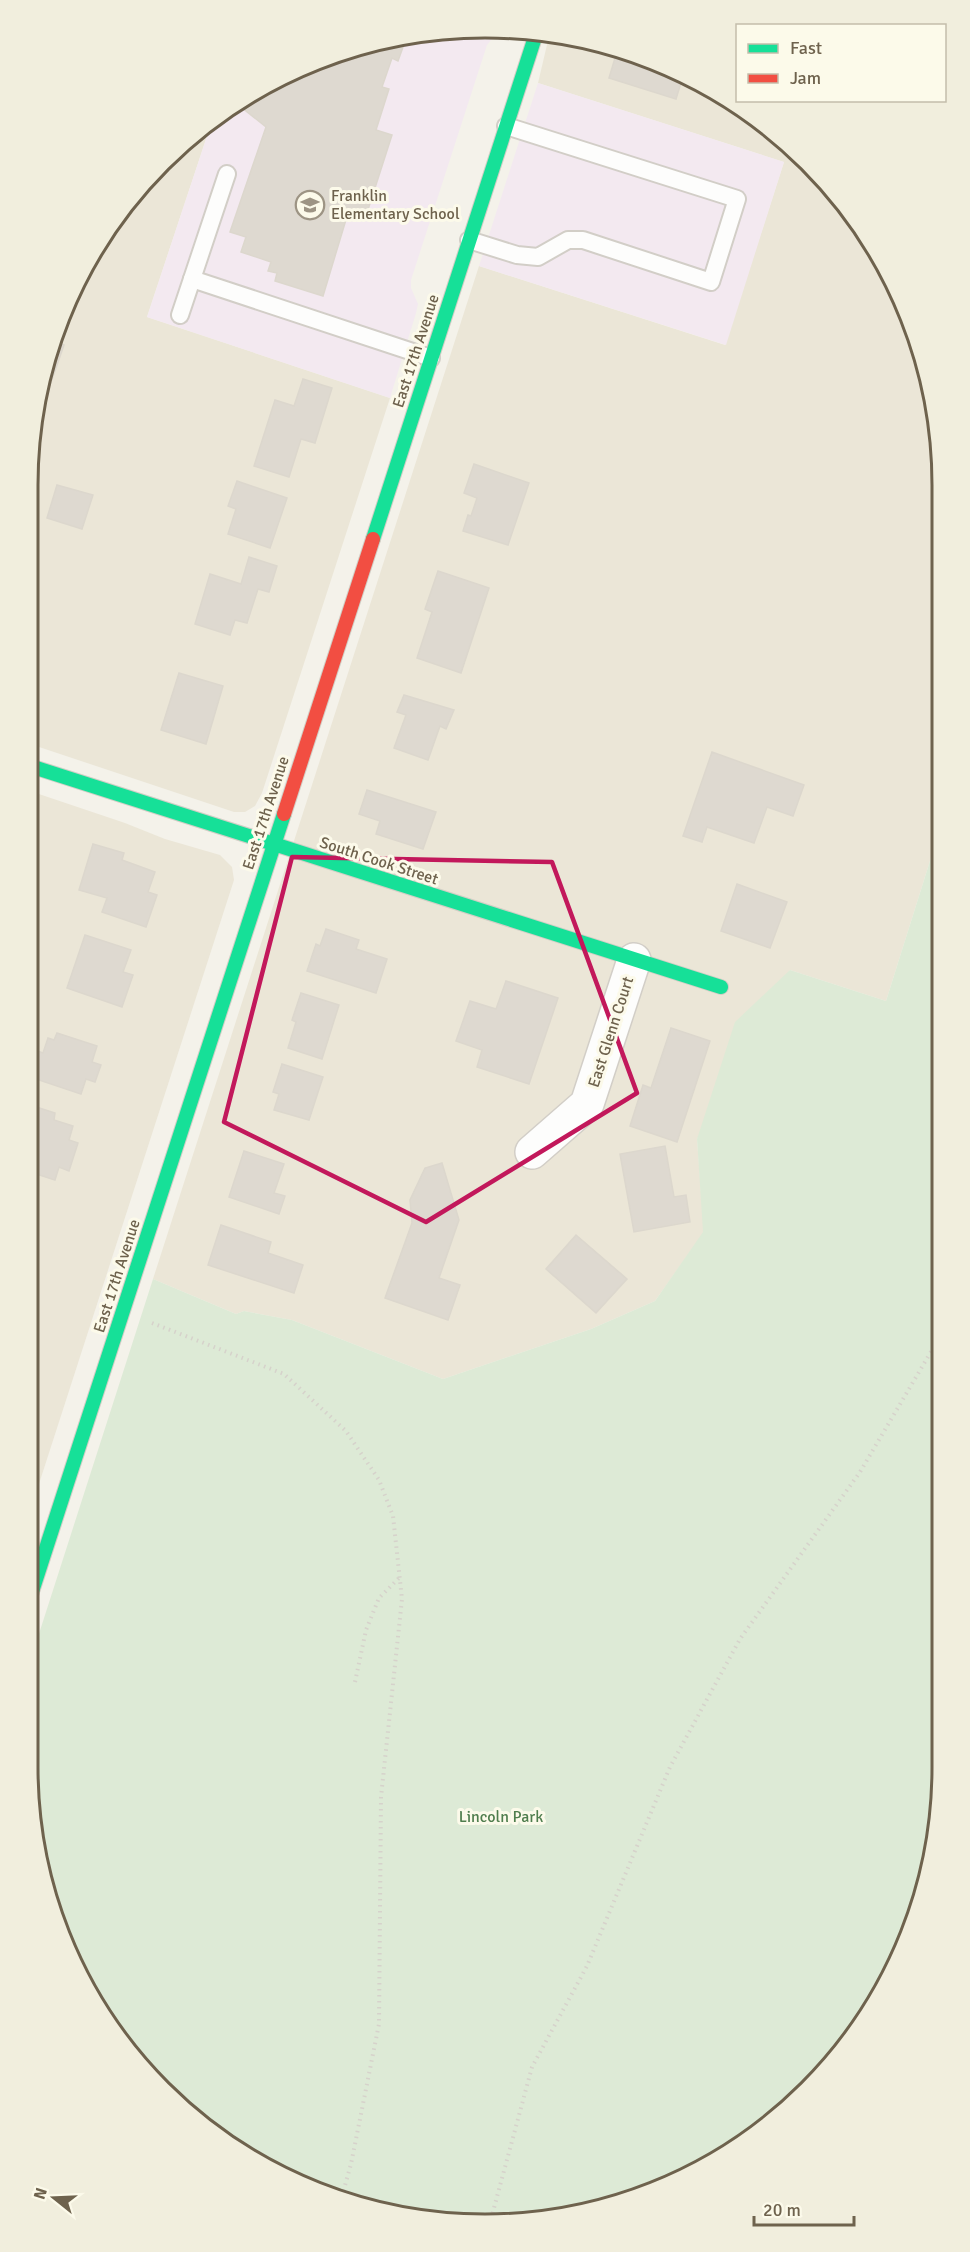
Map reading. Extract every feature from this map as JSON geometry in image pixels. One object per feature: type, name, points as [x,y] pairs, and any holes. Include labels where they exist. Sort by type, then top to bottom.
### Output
[{"type":"street","name":"East 17th Avenue","points":[[38,1574],[534,40]]},
{"type":"street","name":"South Cook Street","points":[[38,769],[721,987]]},
{"type":"street","name":"East Glenn Court","points":[[532,1152],[587,1104],[634,960]]},
{"type":"lane","points":[[469,240],[517,255],[538,257],[568,240],[583,240],[711,282],[737,199],[506,126]]},
{"type":"lane","points":[[180,315],[226,174]]},
{"type":"lane","points":[[192,279],[431,358]]},
{"type":"path","points":[[124,1312],[284,1374],[346,1431],[379,1480],[393,1516],[402,1599],[381,1797],[379,2024],[351,2164],[343,2192]]},
{"type":"path","points":[[492,2214],[532,2067],[587,1966],[670,1767],[740,1640],[860,1472],[932,1350]]},
{"type":"path","points":[[355,1682],[366,1630],[379,1598],[400,1577]]},
{"type":"highlighted area","points":[[292,857],[552,862],[637,1093],[426,1222],[224,1122]]},
{"type":"shaded area","name":"Franklin Elementary School","points":[[494,38],[487,45],[411,280],[411,288],[418,304],[390,398],[147,317],[207,135],[213,130],[261,97],[341,61],[427,41]]},
{"type":"shaded area","points":[[548,42],[629,61],[709,97],[757,130],[801,169],[840,213],[873,261],[909,341],[924,398],[932,456],[932,854],[886,1001],[790,970],[697,1139],[704,1232],[655,1301],[591,1329],[443,1379],[292,1320],[244,1311],[236,1314],[153,1279],[479,266],[725,345],[784,162],[538,83]]},
{"type":"shaded area","name":"Franklin Elementary School","points":[[538,83],[784,162],[726,345],[479,266]]},
{"type":"shaded area","points":[[207,135],[147,317],[390,398],[262,793],[255,806],[245,812],[234,812],[38,747],[38,456],[46,398],[53,369],[61,341],[84,287],[113,236],[149,190]]},
{"type":"shaded area","points":[[38,794],[165,839],[220,855],[232,867],[234,880],[38,1487]]},
{"type":"green space","name":"Lincoln Park","points":[[932,854],[932,1796],[924,1854],[909,1911],[873,1991],[857,2016],[821,2062],[780,2103],[757,2122],[709,2155],[683,2168],[629,2191],[601,2199],[543,2211],[514,2214],[456,2214],[427,2211],[341,2191],[261,2155],[236,2139],[190,2103],[149,2062],[113,2016],[84,1965],[61,1911],[41,1825],[38,1796],[38,1637],[153,1279],[236,1314],[244,1311],[292,1320],[443,1379],[591,1329],[655,1301],[703,1232],[697,1139],[735,1022],[790,970],[886,1001]]},
{"type":"building","points":[[404,45],[398,61],[392,58],[382,87],[389,89],[376,130],[392,135],[365,219],[348,213],[323,296],[275,281],[277,273],[268,271],[271,262],[241,252],[246,237],[230,232],[266,127],[243,109],[287,84],[341,61]]},
{"type":"building","points":[[615,57],[681,83],[676,99],[609,78]]},
{"type":"building","points":[[60,344],[64,345],[50,385],[53,369]]},
{"type":"building","points":[[303,379],[332,388],[315,443],[301,439],[289,477],[254,466],[275,400],[294,406]]},
{"type":"building","points":[[474,464],[529,483],[508,545],[463,531],[477,498],[464,493]]},
{"type":"building","points":[[237,481],[287,498],[270,548],[228,534],[236,509],[228,506]]},
{"type":"building","points":[[57,485],[93,495],[82,529],[47,518]]},
{"type":"building","points":[[249,557],[277,566],[269,592],[258,589],[247,623],[235,620],[230,635],[195,624],[210,574],[241,584]]},
{"type":"building","points":[[438,571],[489,588],[461,673],[417,658],[432,612],[425,609]]},
{"type":"building","points":[[179,673],[223,686],[206,744],[161,730]]},
{"type":"building","points":[[404,695],[454,710],[446,729],[440,726],[428,760],[394,748],[406,715],[397,712]]},
{"type":"building","points":[[712,752],[804,785],[793,816],[767,807],[754,843],[707,827],[702,842],[683,836]]},
{"type":"building","points":[[367,790],[436,812],[423,849],[376,834],[380,821],[359,814]]},
{"type":"building","points":[[93,844],[124,853],[122,860],[155,872],[148,892],[157,895],[146,927],[102,912],[107,898],[79,890]]},
{"type":"building","points":[[737,884],[787,902],[770,948],[721,931]]},
{"type":"building","points":[[326,929],[359,940],[356,949],[387,959],[376,993],[307,971],[316,944],[320,946]]},
{"type":"building","points":[[85,935],[131,950],[123,972],[133,975],[122,1007],[67,988]]},
{"type":"building","points":[[506,981],[558,998],[529,1084],[477,1067],[482,1050],[456,1041],[470,1001],[496,1009]]},
{"type":"building","points":[[301,993],[339,1005],[322,1059],[288,1048],[296,1022],[292,1020]]},
{"type":"building","points":[[671,1028],[710,1041],[677,1142],[630,1126],[643,1085],[651,1088]]},
{"type":"building","points":[[57,1033],[97,1046],[92,1062],[101,1065],[95,1082],[86,1079],[81,1094],[38,1080],[38,1051],[43,1053],[48,1038],[54,1040]]},
{"type":"building","points":[[282,1064],[323,1077],[309,1120],[274,1110],[279,1094],[273,1092]]},
{"type":"building","points":[[38,1108],[55,1113],[54,1120],[73,1126],[69,1140],[78,1143],[69,1171],[59,1167],[55,1180],[38,1175]]},
{"type":"building","points":[[665,1146],[674,1197],[686,1195],[690,1222],[634,1232],[620,1154]]},
{"type":"building","points":[[244,1151],[284,1164],[274,1193],[285,1196],[279,1214],[229,1197]]},
{"type":"building","points":[[442,1163],[459,1220],[439,1278],[460,1285],[448,1320],[385,1298],[412,1223],[410,1200],[425,1168]]},
{"type":"building","points":[[221,1225],[271,1242],[268,1253],[303,1265],[294,1293],[208,1265]]},
{"type":"building","points":[[576,1235],[627,1279],[596,1313],[546,1269]]},
{"type":"traffic: fast","points":[[373,539],[534,40]]},
{"type":"traffic: fast","points":[[38,769],[721,987]]},
{"type":"traffic: fast","points":[[38,1573],[284,814]]},
{"type":"traffic: jam","points":[[284,814],[373,539]]},
{"type":"place","name":"Franklin Elementary School","points":[[310,205]]}]
